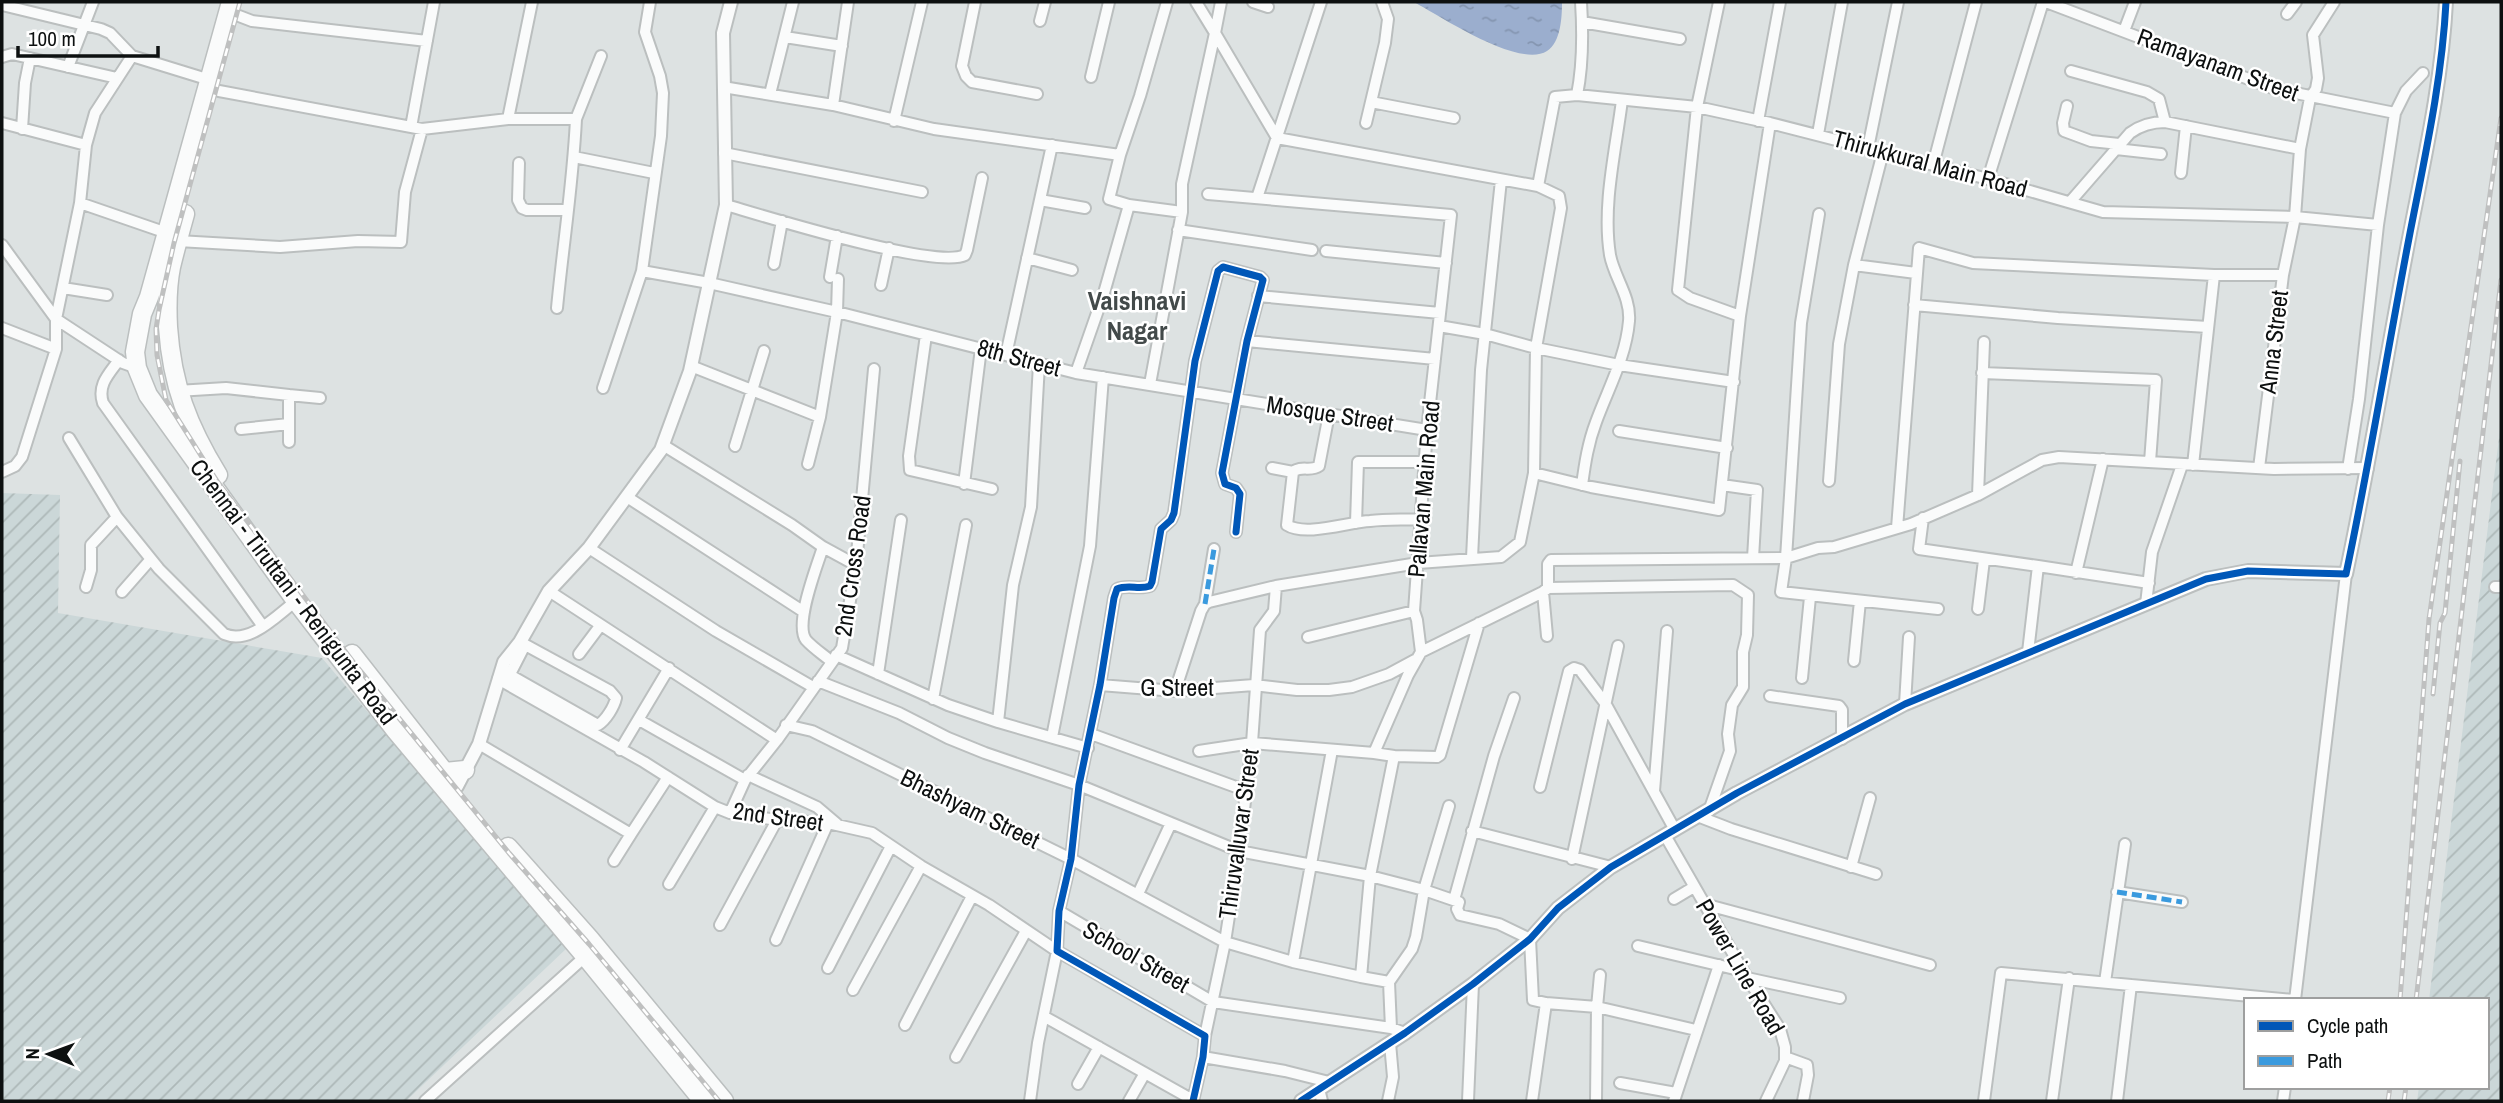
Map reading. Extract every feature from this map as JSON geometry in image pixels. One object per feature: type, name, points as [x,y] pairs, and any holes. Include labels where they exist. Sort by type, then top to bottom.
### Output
[{"type":"highway","name":"Chennai - Tiruttani - Renigunta Road","points":[[238,7],[158,298],[179,398],[202,450],[229,494],[304,596],[591,951],[703,1101]]},
{"type":"highway","name":"Chennai - Tiruttani - Renigunta Road","points":[[158,298],[142,314],[135,352],[137,368],[148,395],[296,601],[396,731],[454,780]]},
{"type":"highway","points":[[164,415],[172,416],[179,398]]},
{"type":"highway","name":"Chennai - Tiruttani - Renigunta Road","points":[[591,951],[724,1101]]},
{"type":"street","points":[[68,67],[93,2]]},
{"type":"street","points":[[80,203],[173,237],[280,247],[358,241],[401,242],[405,192],[434,2]]},
{"type":"street","points":[[508,119],[532,2]]},
{"type":"street","points":[[603,388],[642,271],[661,136],[663,93],[645,32],[650,2]]},
{"type":"street","points":[[454,780],[479,744],[504,679],[505,662],[523,643],[549,591],[589,548],[663,444],[691,366],[726,205],[723,33],[731,2]]},
{"type":"street","points":[[770,94],[793,2]]},
{"type":"street","points":[[833,105],[848,2]]},
{"type":"street","points":[[894,121],[922,2]]},
{"type":"street","points":[[975,2],[962,66],[966,76],[972,82],[1037,94]]},
{"type":"street","points":[[1040,21],[1045,2]]},
{"type":"street","points":[[1091,77],[1109,2]]},
{"type":"street","points":[[1167,2],[1108,197],[1129,205],[1182,212]]},
{"type":"street","points":[[1196,2],[1278,138],[1538,186],[1559,196],[1561,208],[1536,348],[1534,473],[1520,542],[1501,557],[1418,563],[1276,586],[1205,604]]},
{"type":"street","points":[[1150,384],[1182,212],[1182,184],[1221,2]]},
{"type":"street","points":[[1253,2],[1268,7]]},
{"type":"street","points":[[1208,194],[1257,198],[1321,2]]},
{"type":"street","points":[[1366,123],[1385,43],[1388,19],[1382,2]]},
{"type":"street","points":[[1538,186],[1555,97],[1577,95],[1580,80],[1581,2]]},
{"type":"street","points":[[1719,2],[1697,107],[1678,290],[1689,298],[1740,316]]},
{"type":"street","points":[[1758,121],[1780,2]]},
{"type":"street","points":[[1818,134],[1842,2]]},
{"type":"street","points":[[1868,148],[1898,2]]},
{"type":"street","points":[[1933,165],[1976,2]]},
{"type":"street","points":[[2124,31],[2134,2]]},
{"type":"street","points":[[2287,14],[2297,2]]},
{"type":"street","name":"Anna Street","points":[[2259,468],[2283,275],[2295,217],[2300,149],[2310,97],[2316,89],[2318,78],[2313,35],[2334,2]]},
{"type":"street","points":[[2295,998],[2346,574],[2437,93],[2446,2]]},
{"type":"street","points":[[1988,179],[2051,3]]},
{"type":"street","name":"Ramayanam Street","points":[[2051,3],[2275,89],[2395,113]]},
{"type":"street","points":[[2,5],[110,33],[132,55],[215,85],[416,128],[508,119],[576,119]]},
{"type":"street","points":[[238,7],[252,20],[427,41]]},
{"type":"street","points":[[1582,23],[1680,39]]},
{"type":"street","points":[[785,37],[842,46]]},
{"type":"street","points":[[2,57],[12,54],[117,78]]},
{"type":"street","points":[[2,472],[15,466],[22,457],[56,349],[56,319],[80,203],[86,145],[95,113],[132,55]]},
{"type":"street","points":[[556,308],[576,119],[601,56]]},
{"type":"street","points":[[22,129],[25,83],[30,58]]},
{"type":"street","points":[[2071,71],[2147,92],[2159,99],[2165,122]]},
{"type":"street","points":[[2348,469],[2359,399],[2378,225],[2395,113],[2406,91],[2423,73]]},
{"type":"street","points":[[723,87],[833,105],[934,129],[1120,155]]},
{"type":"street","name":"Thirukkural Main Road","points":[[1577,95],[1697,107],[1770,123],[1988,179],[2103,212],[2295,217],[2378,225]]},
{"type":"street","points":[[1582,485],[1586,454],[1619,365],[1628,330],[1629,306],[1611,257],[1609,242],[1610,202],[1622,100]]},
{"type":"street","points":[[1371,102],[1454,118]]},
{"type":"street","points":[[2067,106],[2064,131],[2091,141],[2161,154]]},
{"type":"street","points":[[2070,202],[2140,125],[2165,122],[2300,149]]},
{"type":"street","points":[[2,123],[86,145]]},
{"type":"street","points":[[1534,473],[1582,485],[1719,510],[1740,316],[1770,123]]},
{"type":"street","points":[[2181,173],[2186,126]]},
{"type":"street","points":[[1006,355],[1052,145]]},
{"type":"street","points":[[1829,481],[1839,345],[1854,265],[1884,152]]},
{"type":"street","points":[[724,153],[922,192]]},
{"type":"street","points":[[574,157],[654,173]]},
{"type":"street","points":[[519,163],[519,200],[522,208],[566,210]]},
{"type":"street","points":[[726,205],[889,248],[956,258],[965,255],[982,178]]},
{"type":"street","points":[[1472,558],[1481,370],[1501,180]]},
{"type":"street","name":"Pallavan Main Road","points":[[1257,198],[1451,215],[1427,430],[1414,611],[1417,620],[1418,656]]},
{"type":"street","points":[[1040,200],[1085,208]]},
{"type":"street","points":[[1076,373],[1104,293],[1129,205]]},
{"type":"street","points":[[1819,214],[1801,323],[1786,558],[1781,592],[1937,609]]},
{"type":"street","points":[[774,264],[782,221]]},
{"type":"street","points":[[1178,230],[1312,250]]},
{"type":"street","points":[[808,464],[820,417],[837,312],[834,278],[837,236]]},
{"type":"street","points":[[2,245],[56,319],[119,360],[137,368]]},
{"type":"street","points":[[881,285],[889,248]]},
{"type":"street","points":[[1897,528],[1919,248],[1973,263],[2214,275],[2283,275]]},
{"type":"street","points":[[1326,251],[1446,262]]},
{"type":"street","points":[[1027,258],[1072,270]]},
{"type":"street","points":[[1854,265],[1916,273]]},
{"type":"street","points":[[1030,1101],[1038,1043],[1057,951],[1059,911],[1070,859],[1079,785],[1117,589],[1124,586],[1143,589],[1150,586],[1161,529],[1174,513],[1190,391],[1218,271],[1223,267],[1261,277],[1263,283],[1247,341],[1222,473],[1225,484],[1236,488],[1240,494],[1236,532]]},
{"type":"street","name":"8th Street","points":[[642,271],[837,312],[1076,373],[1150,384]]},
{"type":"street","points":[[2146,604],[2152,552],[2187,465],[2214,275]]},
{"type":"street","points":[[62,288],[107,295]]},
{"type":"street","points":[[1258,296],[1440,313]]},
{"type":"street","points":[[1914,305],[2058,318],[2208,327]]},
{"type":"street","points":[[1439,326],[1619,365],[1734,382]]},
{"type":"street","points":[[2,328],[56,349]]},
{"type":"street","points":[[926,335],[908,466],[913,472],[992,489]]},
{"type":"street","points":[[1247,341],[1435,359]]},
{"type":"street","points":[[1978,495],[1984,342]]},
{"type":"street","points":[[964,484],[981,348]]},
{"type":"street","points":[[735,446],[764,351]]},
{"type":"street","points":[[119,360],[102,384],[103,402],[262,625]]},
{"type":"street","points":[[998,722],[1013,585],[1031,507],[1039,364]]},
{"type":"street","points":[[691,366],[820,417]]},
{"type":"street","name":"2nd Cross Road","points":[[730,813],[746,777],[842,648],[856,565],[874,369]]},
{"type":"street","points":[[1982,373],[2157,380],[2150,462]]},
{"type":"street","points":[[1052,737],[1090,546],[1103,377]]},
{"type":"street","name":"Mosque Street","points":[[1150,384],[1427,430]]},
{"type":"street","points":[[179,398],[226,388],[320,398]]},
{"type":"street","points":[[289,395],[289,442]]},
{"type":"street","points":[[1272,468],[1293,472],[1299,468],[1320,466],[1329,414]]},
{"type":"street","points":[[242,429],[289,424]]},
{"type":"street","points":[[1619,431],[1727,448]]},
{"type":"street","points":[[69,438],[117,517],[151,559],[224,634],[232,638],[247,635],[296,601]]},
{"type":"street","points":[[663,444],[823,547],[856,565]]},
{"type":"street","points":[[1546,636],[1545,590],[1548,564],[1551,560],[1786,558],[1818,548],[1834,547],[1923,519],[1978,495],[2042,460],[2059,457],[2259,468],[2368,468]]},
{"type":"street","points":[[2076,573],[2104,458]]},
{"type":"street","points":[[1356,523],[1358,462],[1425,462]]},
{"type":"street","points":[[1293,472],[1286,521],[1290,527],[1321,528],[1421,519]]},
{"type":"street","points":[[1722,485],[1757,490],[1753,558]]},
{"type":"street","points":[[627,497],[804,612]]},
{"type":"street","points":[[86,587],[92,565],[91,545],[117,517]]},
{"type":"street","points":[[1923,519],[1919,549],[2148,583]]},
{"type":"street","points":[[878,674],[901,520]]},
{"type":"street","points":[[933,699],[966,525]]},
{"type":"street","points":[[823,547],[804,612],[804,636],[834,659],[998,722],[1088,748]]},
{"type":"street","points":[[589,548],[716,631],[816,684],[899,713],[948,738],[1079,785],[1239,851],[1370,876],[1424,890],[1459,902],[1457,909],[1460,915],[1499,924],[1530,939]]},
{"type":"street","points":[[1175,691],[1205,604],[1214,548]]},
{"type":"street","points":[[122,592],[151,559]]},
{"type":"street","points":[[1978,608],[1984,560]]},
{"type":"street","points":[[2028,652],[2038,566]]},
{"type":"street","points":[[1301,1101],[1323,1091],[1473,984],[1530,939],[1558,908],[1612,867],[1737,793],[1905,704],[2206,579],[2248,571],[2346,574]]},
{"type":"street","points":[[1545,590],[1733,585],[1748,595],[1743,687],[1732,705],[1728,734],[1730,751],[1704,814]]},
{"type":"street","name":"Thiruvalluvar Street","points":[[1193,1101],[1225,942],[1239,851],[1252,743],[1254,685],[1260,630],[1274,611],[1276,586]]},
{"type":"street","name":"G Street","points":[[1100,685],[1175,691],[1254,685],[1297,690],[1352,687],[1389,674],[1479,623],[1545,590]]},
{"type":"street","points":[[549,591],[776,740]]},
{"type":"street","points":[[1802,678],[1810,597]]},
{"type":"street","points":[[1854,661],[1860,601]]},
{"type":"street","points":[[1308,637],[1414,611]]},
{"type":"street","points":[[1199,751],[1252,743],[1374,752],[1394,756],[1437,757],[1440,755],[1479,623]]},
{"type":"street","points":[[579,654],[600,626]]},
{"type":"street","points":[[1654,791],[1667,631]]},
{"type":"street","points":[[1905,704],[1909,637]]},
{"type":"street","points":[[504,679],[598,725],[615,702],[616,698],[610,691],[523,643]]},
{"type":"street","points":[[1572,859],[1618,646]]},
{"type":"street","points":[[1374,752],[1418,656]]},
{"type":"street","points":[[620,750],[669,668]]},
{"type":"street","name":"Power Line Road","points":[[1540,787],[1569,671],[1574,668],[1580,670],[1605,703],[1654,791],[1694,887],[1780,1029],[1785,1057],[1766,1101]]},
{"type":"street","name":"2nd Street","points":[[504,679],[715,807],[730,813],[833,824],[872,833],[921,866],[989,905],[1057,951],[1205,1035]]},
{"type":"street","points":[[1770,696],[1839,706],[1842,710],[1842,739]]},
{"type":"street","points":[[1454,900],[1494,756],[1514,698]]},
{"type":"street","points":[[639,720],[746,777],[817,807],[833,824],[776,940]]},
{"type":"street","name":"Bhashyam Street","points":[[786,725],[812,731],[1070,859],[1225,942],[1293,962],[1389,982]]},
{"type":"street","points":[[1091,734],[1247,791]]},
{"type":"street","points":[[479,744],[631,834]]},
{"type":"street","points":[[1293,962],[1332,750]]},
{"type":"street","points":[[1361,977],[1370,876],[1394,756]]},
{"type":"street","points":[[614,861],[668,778]]},
{"type":"street","points":[[1851,867],[1870,798]]},
{"type":"street","points":[[1391,1028],[1389,982],[1412,949],[1424,890],[1449,806]]},
{"type":"street","points":[[669,884],[715,807]]},
{"type":"street","points":[[1704,814],[1876,874]]},
{"type":"street","points":[[720,925],[777,820]]},
{"type":"street","points":[[1138,894],[1171,823]]},
{"type":"street","points":[[1472,831],[1572,859],[1612,867]]},
{"type":"street","points":[[2105,982],[2125,844]]},
{"type":"street","points":[[828,968],[891,846]]},
{"type":"street","points":[[853,990],[921,866]]},
{"type":"street","points":[[1674,899],[1694,887]]},
{"type":"street","points":[[2117,892],[2182,902]]},
{"type":"street","points":[[905,1025],[972,896]]},
{"type":"street","points":[[1704,904],[1930,965]]},
{"type":"street","name":"School Street","points":[[1059,911],[1213,1002]]},
{"type":"street","points":[[956,1057],[1026,931]]},
{"type":"street","points":[[1530,939],[1534,1000],[1597,1007],[1696,1030]]},
{"type":"street","points":[[1639,946],[1840,998]]},
{"type":"street","points":[[425,1101],[591,951]]},
{"type":"street","points":[[1620,1083],[1675,1097],[1719,965]]},
{"type":"street","points":[[1984,1101],[2001,973],[2273,998]]},
{"type":"street","points":[[1596,1101],[1600,975]]},
{"type":"street","points":[[2052,1101],[2069,978]]},
{"type":"street","points":[[1468,1101],[1473,984]]},
{"type":"street","points":[[2117,1101],[2132,985]]},
{"type":"street","points":[[1213,1002],[1391,1028],[1405,1033]]},
{"type":"street","points":[[1532,1101],[1546,1003]]},
{"type":"street","points":[[1045,1017],[1193,1101]]},
{"type":"street","points":[[1388,1101],[1393,1077],[1390,1043]]},
{"type":"street","points":[[1078,1084],[1099,1047]]},
{"type":"street","points":[[1203,1057],[1285,1071],[1323,1091]]},
{"type":"street","points":[[1785,1057],[1807,1065],[1803,1101]]},
{"type":"street","points":[[1129,1101],[1145,1073]]},
{"type":"shaded area","points":[[2501,422],[2501,1101],[2417,1101],[2419,1089],[2489,1089],[2489,998],[2429,998]]},
{"type":"shaded area","points":[[2,493],[60,495],[58,613],[322,658],[567,948],[406,1101],[2,1101]]},
{"type":"water","points":[[1414,2],[1562,2],[1561,22],[1555,42],[1547,51],[1534,55],[1518,53],[1480,38]]},
{"type":"railway","points":[[240,2],[174,243],[159,310],[156,329],[157,355],[166,400],[217,481],[354,663],[509,853],[589,944],[719,1101]]},
{"type":"railway","points":[[2400,998],[2429,619],[2501,118]]},
{"type":"railway","points":[[2416,998],[2501,280]]},
{"type":"railway","points":[[2433,694],[2440,623],[2445,613],[2460,461]]},
{"type":"railway","points":[[2388,1101],[2390,1089]]},
{"type":"railway","points":[[2404,1101],[2406,1089]]},
{"type":"marked path","points":[[1205,604],[1214,549]]},
{"type":"marked path","points":[[2117,892],[2182,902]]},
{"type":"cycle path","points":[[1301,1101],[1405,1033],[1473,984],[1530,939],[1558,908],[1611,867],[1737,793],[1905,704],[2206,579],[2248,571],[2346,574],[2432,118],[2446,2]]},
{"type":"cycle path","points":[[1193,1101],[1205,1036],[1057,951],[1059,911],[1071,859],[1079,785],[1100,685],[1114,598],[1117,589],[1146,587],[1152,582],[1161,529],[1174,513],[1195,361],[1218,271],[1223,267],[1263,280],[1247,341],[1222,473],[1225,484],[1236,488],[1240,494],[1236,532]]},
{"type":"district","name":"Vaishnavi Nagar","points":[[1137,316]]}]
